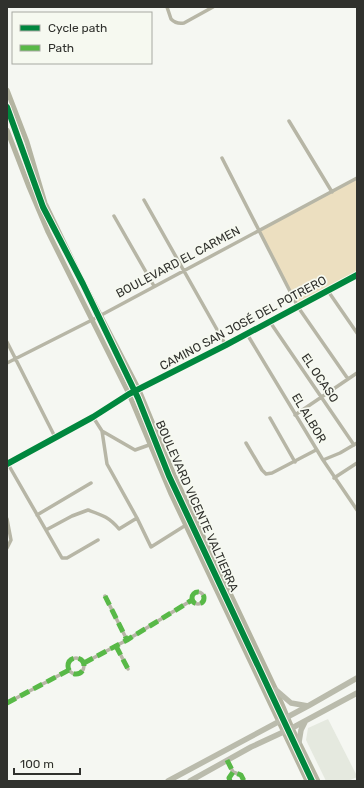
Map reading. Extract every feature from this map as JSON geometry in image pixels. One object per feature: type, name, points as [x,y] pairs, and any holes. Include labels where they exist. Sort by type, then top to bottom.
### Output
[{"type":"main road","name":"BOULEVARD VICENTE VALTIERRA","points":[[7,90],[27,142],[45,203],[139,390],[174,475],[276,690],[287,718],[318,781]]},
{"type":"main road","name":"BOULEVARD VICENTE VALTIERRA","points":[[7,130],[45,225],[129,394],[149,445],[307,781]]},
{"type":"main road","points":[[168,781],[287,718],[357,678]]},
{"type":"main road","points":[[276,690],[291,703],[308,706]]},
{"type":"main road","points":[[188,770],[191,780],[251,747],[292,728],[357,693]]},
{"type":"main road","points":[[299,742],[301,728],[305,721]]},
{"type":"main road","points":[[247,739],[251,747]]},
{"type":"street","points":[[167,7],[171,19],[180,24],[213,7]]},
{"type":"street","points":[[289,121],[332,192]]},
{"type":"street","points":[[222,158],[297,305],[348,379]]},
{"type":"street","name":"BOULEVARD EL CARMEN","points":[[7,363],[92,320],[357,178]]},
{"type":"street","points":[[144,200],[224,342]]},
{"type":"street","points":[[114,216],[154,286]]},
{"type":"street","name":"CAMINO SAN JOSÉ DEL POTRERO","points":[[7,464],[93,417],[129,394],[270,322],[297,305],[357,276]]},
{"type":"street","points":[[328,291],[357,333]]},
{"type":"street","name":"EL OCASO","points":[[270,322],[355,444]]},
{"type":"street","name":"EL ALBOR","points":[[247,334],[316,450],[357,510]]},
{"type":"street","points":[[7,342],[54,435]]},
{"type":"street","points":[[295,415],[357,373]]},
{"type":"street","points":[[93,417],[102,431],[134,450],[149,445]]},
{"type":"street","points":[[270,418],[294,462]]},
{"type":"street","points":[[102,431],[104,455],[107,464],[137,518],[151,547],[186,525]]},
{"type":"street","points":[[246,443],[266,474],[272,473],[316,450]]},
{"type":"street","points":[[323,460],[355,444]]},
{"type":"street","points":[[334,478],[357,463]]},
{"type":"street","points":[[7,464],[64,559],[98,540]]},
{"type":"street","points":[[37,515],[91,483]]},
{"type":"street","points":[[46,530],[72,516],[88,510],[105,516],[119,529],[137,518]]},
{"type":"street","points":[[7,519],[11,540],[7,548]]},
{"type":"street","points":[[105,596],[127,640]]},
{"type":"street","points":[[84,663],[127,640],[192,600]]},
{"type":"street","points":[[116,646],[128,669]]},
{"type":"street","points":[[78,658],[84,663],[85,666],[82,673],[74,675],[69,670],[69,663],[71,660],[78,658]]},
{"type":"street","points":[[7,702],[69,670]]},
{"type":"street","points":[[227,760],[233,772],[241,775],[244,781]]},
{"type":"street","points":[[230,781],[230,776],[233,772]]},
{"type":"shaded area","points":[[357,178],[357,271],[296,303],[258,230]]},
{"type":"shaded area","points":[[328,719],[357,776],[348,781],[326,781],[306,740],[308,728]]},
{"type":"marked path","points":[[196,592],[200,592],[204,598],[200,604],[196,604],[192,600],[192,596],[196,592]]},
{"type":"marked path","points":[[105,596],[127,640]]},
{"type":"marked path","points":[[84,663],[127,640],[192,600]]},
{"type":"marked path","points":[[116,646],[128,669]]},
{"type":"marked path","points":[[73,658],[79,658],[84,663],[84,666],[82,672],[79,674],[73,674],[68,669],[68,663],[73,658]]},
{"type":"marked path","points":[[7,703],[69,670]]},
{"type":"marked path","points":[[227,760],[233,772]]},
{"type":"marked path","points":[[230,781],[229,778],[233,772],[241,775],[244,781]]},
{"type":"cycle path","points":[[7,107],[43,207],[83,284],[138,398],[169,476],[312,781]]},
{"type":"cycle path","points":[[7,464],[93,417],[129,394],[226,345],[357,275]]}]
